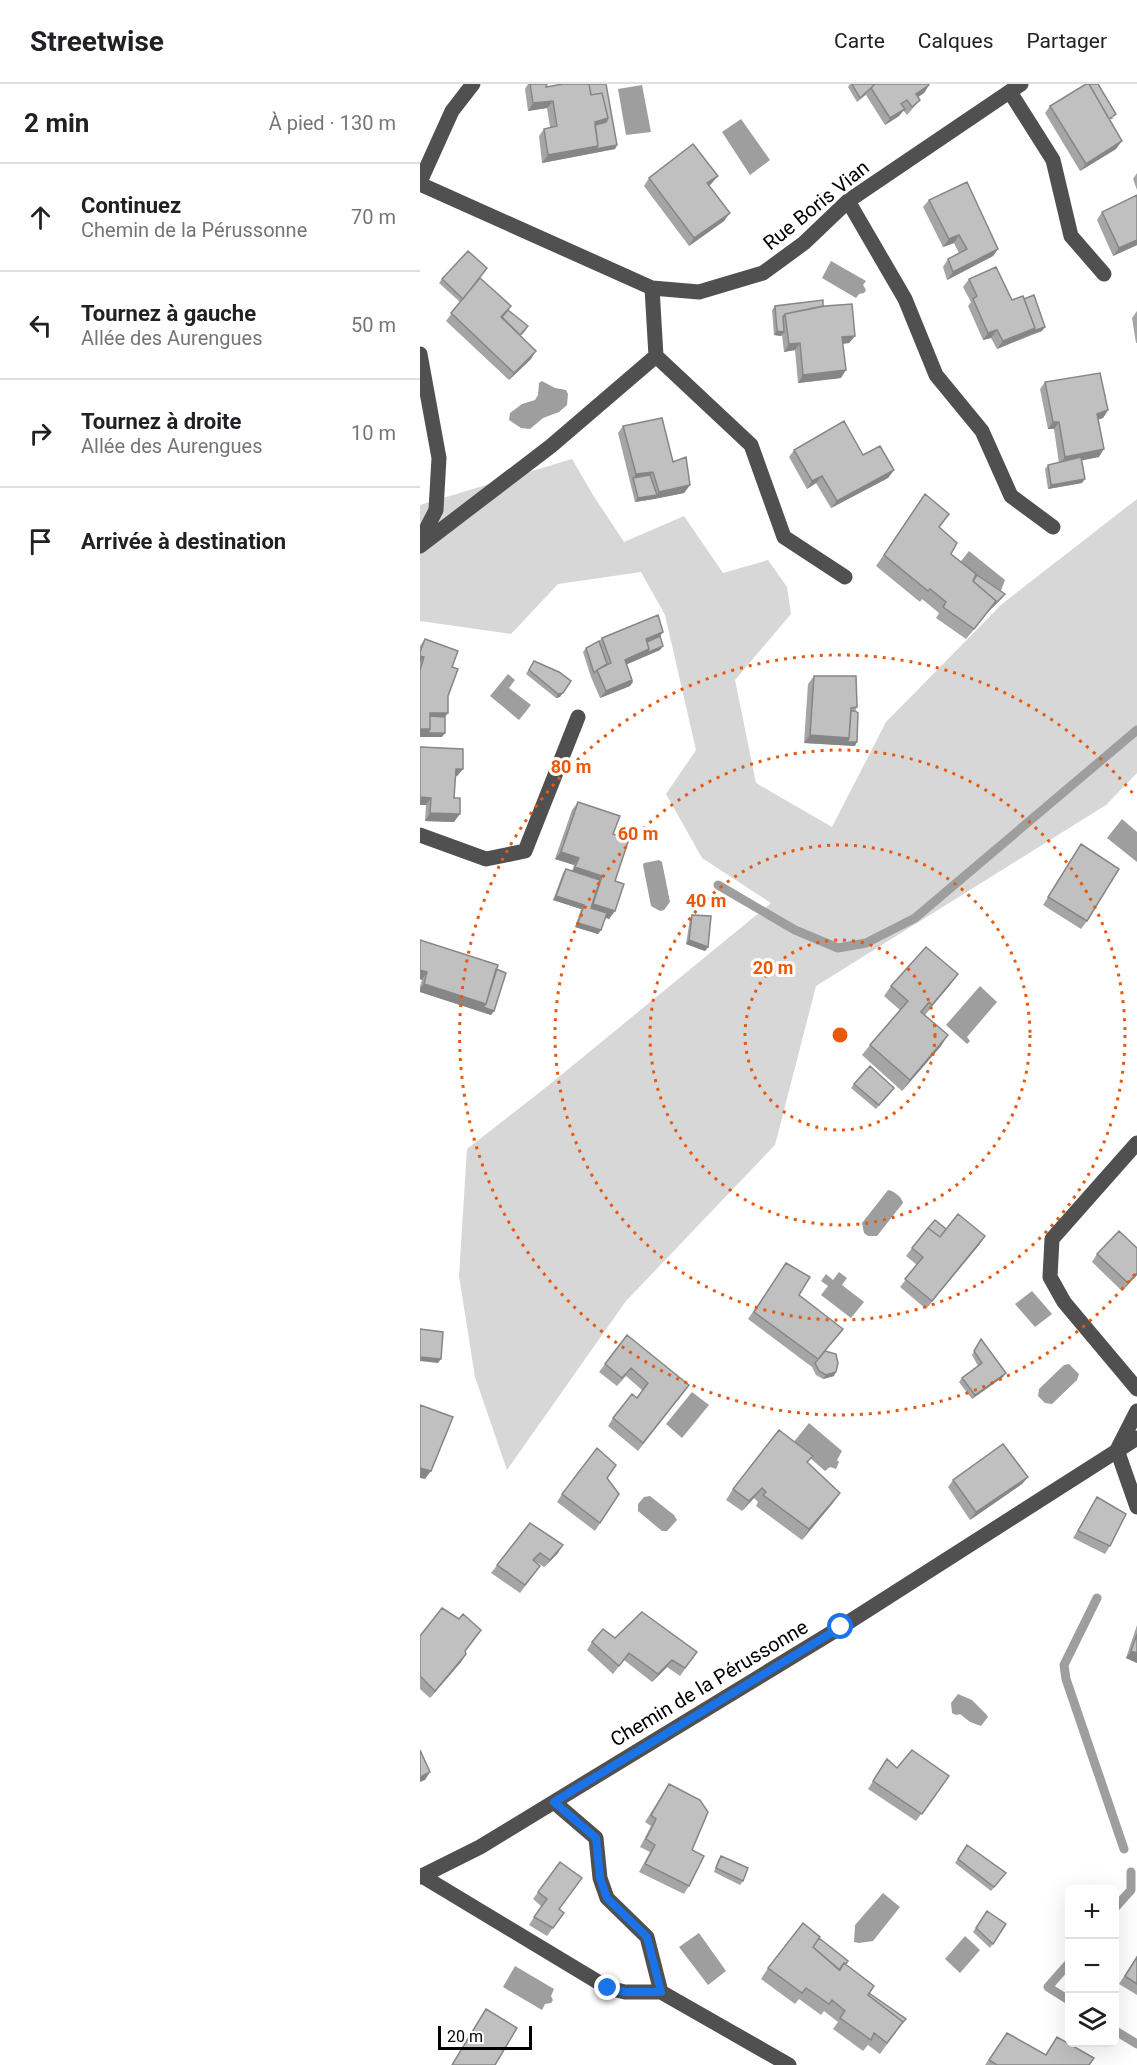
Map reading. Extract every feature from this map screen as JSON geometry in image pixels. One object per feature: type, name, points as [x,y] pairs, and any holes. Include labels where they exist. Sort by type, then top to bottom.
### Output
[{"type":"street","points":[[420,183],[452,111],[473,84]]},
{"type":"street","points":[[1016,88],[1053,160],[1071,236],[1104,274]]},
{"type":"street","name":"Rue Boris Vian","points":[[420,183],[652,288],[699,292],[763,273],[804,243],[849,201],[1016,88]]},
{"type":"street","points":[[849,201],[905,299],[936,375],[982,431],[1011,496],[1053,527]]},
{"type":"street","points":[[652,288],[656,356],[751,445],[784,537],[844,577]]},
{"type":"street","points":[[420,354],[439,458],[436,510],[420,541]]},
{"type":"street","points":[[420,546],[551,446],[656,356]]},
{"type":"street","points":[[420,835],[486,859],[525,851],[578,717]]},
{"type":"street","points":[[1137,1143],[1052,1239],[1050,1276],[1064,1302],[1137,1389]]},
{"type":"street","points":[[1137,1411],[1117,1450],[1137,1507]]},
{"type":"street","name":"Chemin de la Pérussonne","points":[[421,1876],[480,1847],[841,1627],[1137,1438]]},
{"type":"street","points":[[554,1802],[596,1838],[600,1878],[607,1898],[647,1937],[661,1992]]},
{"type":"street","points":[[421,1876],[608,1988],[625,1992],[661,1992],[789,2065]]},
{"type":"shaded area","points":[[642,85],[651,132],[626,135],[618,89]]},
{"type":"shaded area","points":[[741,119],[770,160],[750,175],[722,132]]},
{"type":"shaded area","points":[[831,261],[866,281],[863,285],[866,290],[864,293],[859,294],[856,298],[822,278]]},
{"type":"shaded area","points":[[542,381],[555,388],[566,390],[567,405],[559,412],[543,418],[530,429],[521,428],[509,420],[510,413],[522,404],[535,400],[539,383]]},
{"type":"shaded area","points":[[572,459],[624,542],[684,516],[723,573],[768,560],[787,587],[791,614],[735,680],[756,783],[832,827],[886,722],[1002,604],[1137,499],[1137,773],[1106,805],[816,986],[775,1145],[626,1301],[507,1470],[475,1377],[459,1276],[467,1149],[549,1085],[771,903],[702,858],[666,794],[696,750],[665,615],[641,572],[558,584],[511,634],[420,621],[420,505]]},
{"type":"shaded area","points":[[969,551],[1005,580],[999,596],[958,565]]},
{"type":"shaded area","points":[[508,674],[515,680],[509,688],[531,705],[519,720],[490,696]]},
{"type":"shaded area","points":[[1122,819],[1137,832],[1137,862],[1107,838]]},
{"type":"shaded area","points":[[659,860],[662,862],[670,902],[664,910],[660,911],[651,906],[643,865]]},
{"type":"shaded area","points":[[980,986],[997,1002],[967,1037],[970,1041],[967,1044],[946,1025]]},
{"type":"shaded area","points":[[888,1190],[897,1195],[903,1203],[877,1236],[868,1236],[864,1233],[862,1223]]},
{"type":"shaded area","points":[[839,1272],[847,1278],[842,1285],[864,1302],[851,1318],[821,1295],[828,1286],[821,1281],[826,1274],[833,1280]]},
{"type":"shaded area","points":[[1032,1291],[1052,1314],[1035,1327],[1015,1304]]},
{"type":"shaded area","points":[[1069,1364],[1079,1374],[1077,1380],[1052,1404],[1045,1403],[1038,1396],[1039,1389],[1064,1365]]},
{"type":"shaded area","points":[[692,1392],[709,1405],[682,1438],[666,1424]]},
{"type":"shaded area","points":[[809,1423],[842,1451],[837,1460],[839,1462],[836,1469],[830,1467],[825,1471],[793,1443]]},
{"type":"shaded area","points":[[650,1496],[677,1520],[667,1531],[662,1531],[638,1511],[638,1504],[644,1497]]},
{"type":"shaded area","points":[[958,1694],[972,1700],[986,1714],[988,1717],[981,1726],[970,1722],[960,1714],[952,1713],[951,1703]]},
{"type":"shaded area","points":[[883,1893],[900,1907],[873,1941],[854,1942],[855,1925]]},
{"type":"shaded area","points":[[699,1933],[726,1971],[708,1985],[679,1947]]},
{"type":"shaded area","points":[[965,1936],[980,1950],[960,1973],[945,1959]]},
{"type":"shaded area","points":[[515,1966],[554,1989],[551,1996],[553,2000],[545,2004],[542,2010],[503,1987]]},
{"type":"building","points":[[530,84],[547,84],[546,87],[563,84],[589,84],[591,95],[602,93],[608,118],[595,122],[598,146],[548,155],[544,129],[557,126],[553,101],[533,103]]},
{"type":"building","points":[[589,84],[606,84],[617,145],[596,149],[598,146],[595,125],[606,122],[608,118],[602,93],[591,95]]},
{"type":"building","points":[[852,84],[873,84],[874,85],[860,98]]},
{"type":"building","points":[[875,84],[929,85],[916,94],[920,100],[912,107],[907,100],[901,104],[905,109],[890,118],[871,88]]},
{"type":"building","points":[[1089,84],[1122,141],[1086,164],[1050,106]]},
{"type":"building","points":[[1089,84],[1098,84],[1116,114],[1109,119]]},
{"type":"building","points":[[693,144],[718,176],[707,183],[730,213],[694,238],[649,178]]},
{"type":"building","points":[[967,182],[998,249],[953,272],[948,259],[967,249],[959,235],[949,239],[929,200]]},
{"type":"building","points":[[1137,195],[1137,240],[1119,248],[1102,212]]},
{"type":"building","points":[[468,251],[487,268],[463,299],[442,279]]},
{"type":"building","points":[[996,267],[1012,300],[1023,296],[1035,328],[1003,341],[997,330],[988,333],[973,299],[977,296],[969,279]]},
{"type":"building","points":[[480,278],[511,306],[501,317],[536,351],[514,373],[451,313]]},
{"type":"building","points":[[1034,295],[1045,327],[1033,331],[1035,328],[1024,299]]},
{"type":"building","points":[[823,300],[823,306],[785,314],[783,317],[784,332],[777,331],[775,306]]},
{"type":"building","points":[[852,304],[855,336],[842,337],[846,370],[803,375],[800,343],[789,344],[785,314],[825,306]]},
{"type":"building","points":[[508,310],[528,326],[520,335],[502,317]]},
{"type":"building","points":[[1100,373],[1108,410],[1097,414],[1104,449],[1065,457],[1059,422],[1053,422],[1045,382]]},
{"type":"building","points":[[662,418],[673,462],[686,457],[690,485],[659,492],[653,472],[636,474],[623,426]]},
{"type":"building","points":[[844,421],[863,455],[880,446],[894,470],[837,501],[822,476],[812,481],[794,450]]},
{"type":"building","points":[[1081,457],[1085,479],[1051,485],[1048,465]]},
{"type":"building","points":[[650,475],[657,495],[638,498],[633,478]]},
{"type":"building","points":[[925,494],[949,514],[939,527],[957,543],[951,554],[976,574],[973,581],[996,601],[974,629],[943,607],[946,602],[930,589],[928,591],[884,555]]},
{"type":"building","points":[[977,575],[1005,594],[992,607],[996,601],[973,581]]},
{"type":"building","points":[[658,615],[663,632],[646,639],[649,649],[625,660],[632,680],[606,691],[597,670],[611,663],[602,638]]},
{"type":"building","points":[[660,636],[663,646],[647,653],[649,649],[647,642]]},
{"type":"building","points":[[425,639],[458,651],[452,667],[458,669],[448,696],[448,713],[430,713],[430,729],[420,729],[420,670],[424,657],[420,656],[420,652]]},
{"type":"building","points":[[599,641],[607,664],[594,673],[586,648]]},
{"type":"building","points":[[534,661],[559,672],[571,681],[563,693],[558,694],[529,670]]},
{"type":"building","points":[[814,676],[856,676],[857,707],[851,708],[849,738],[810,735]]},
{"type":"building","points":[[851,711],[858,713],[857,742],[847,742]]},
{"type":"building","points":[[430,716],[445,717],[445,733],[428,733]]},
{"type":"building","points":[[420,747],[463,749],[463,769],[456,769],[454,798],[460,798],[460,814],[430,813],[431,798],[420,797]]},
{"type":"building","points":[[578,802],[620,816],[613,834],[629,839],[615,881],[624,884],[615,911],[593,904],[602,876],[575,867],[579,858],[561,852]]},
{"type":"building","points":[[1081,844],[1119,869],[1087,921],[1048,897]]},
{"type":"building","points":[[566,869],[600,880],[591,908],[607,913],[601,930],[578,923],[584,905],[556,896]]},
{"type":"building","points":[[692,915],[711,916],[708,947],[689,940]]},
{"type":"building","points":[[420,940],[498,965],[486,1004],[424,984],[427,972],[420,970]]},
{"type":"building","points":[[926,947],[958,974],[932,1005],[929,1002],[921,1012],[948,1035],[910,1080],[870,1045],[908,1001],[891,986]]},
{"type":"building","points":[[496,969],[506,973],[494,1011],[483,1007],[486,1004]]},
{"type":"building","points":[[870,1066],[894,1088],[879,1105],[854,1084]]},
{"type":"building","points":[[958,1214],[985,1236],[932,1301],[905,1279],[923,1257],[912,1248],[928,1228],[940,1237]]},
{"type":"building","points":[[935,1220],[946,1229],[940,1237],[928,1228]]},
{"type":"building","points":[[1119,1231],[1137,1248],[1137,1273],[1128,1283],[1097,1254]]},
{"type":"building","points":[[786,1263],[810,1277],[799,1295],[843,1329],[818,1359],[754,1312]]},
{"type":"building","points":[[420,1329],[443,1332],[441,1359],[420,1357]]},
{"type":"building","points":[[627,1335],[689,1385],[643,1443],[613,1418],[632,1394],[637,1398],[648,1383],[631,1368],[622,1378],[605,1364]]},
{"type":"building","points":[[981,1339],[1006,1373],[975,1395],[962,1378],[982,1363],[974,1351]]},
{"type":"building","points":[[825,1351],[836,1354],[838,1363],[836,1372],[826,1375],[819,1371],[815,1363]]},
{"type":"building","points":[[420,1405],[453,1417],[431,1471],[420,1468]]},
{"type":"building","points":[[779,1430],[813,1456],[807,1462],[840,1493],[809,1529],[763,1495],[766,1492],[762,1488],[749,1501],[733,1489]]},
{"type":"building","points":[[1003,1444],[1028,1477],[976,1512],[953,1480]]},
{"type":"building","points":[[597,1448],[616,1465],[607,1478],[619,1494],[600,1523],[562,1494]]},
{"type":"building","points":[[1097,1497],[1126,1514],[1110,1546],[1078,1531]]},
{"type":"building","points":[[530,1523],[563,1545],[550,1560],[540,1553],[533,1560],[540,1566],[525,1585],[497,1565]]},
{"type":"building","points":[[442,1608],[459,1619],[463,1614],[481,1630],[465,1651],[466,1654],[435,1691],[420,1676],[420,1636]]},
{"type":"building","points":[[642,1612],[697,1652],[685,1668],[672,1660],[658,1674],[629,1653],[619,1666],[592,1642],[603,1629],[615,1638]]},
{"type":"building","points":[[1137,1634],[1137,1653],[1131,1651]]},
{"type":"building","points":[[420,1750],[430,1772],[420,1777]]},
{"type":"building","points":[[912,1750],[949,1776],[922,1814],[873,1781],[887,1759],[897,1768]]},
{"type":"building","points":[[669,1784],[700,1800],[708,1812],[692,1850],[704,1856],[689,1886],[645,1864],[655,1845],[646,1839],[656,1819],[651,1815]]},
{"type":"building","points":[[967,1845],[1006,1873],[994,1887],[958,1859]]},
{"type":"building","points":[[721,1856],[748,1868],[743,1881],[716,1868]]},
{"type":"building","points":[[560,1862],[582,1878],[559,1909],[564,1913],[553,1928],[534,1917],[547,1899],[538,1892]]},
{"type":"building","points":[[987,1911],[1006,1924],[993,1944],[976,1928]]},
{"type":"building","points":[[803,1923],[820,1937],[813,1947],[840,1970],[844,1963],[874,1986],[868,1995],[903,2022],[887,2043],[874,2033],[871,2040],[840,2018],[845,2011],[832,2000],[829,2004],[806,1988],[802,1993],[768,1968]]},
{"type":"building","points":[[819,1938],[848,1961],[839,1970],[813,1947]]},
{"type":"building","points":[[1137,1957],[1137,1984],[1125,1976]]},
{"type":"building","points":[[869,1993],[906,2019],[898,2028],[903,2022],[868,1995]]},
{"type":"building","points":[[486,2009],[517,2028],[495,2065],[452,2065]]},
{"type":"building","points":[[1007,2033],[1046,2055],[1057,2037],[1065,2042],[1065,2047],[1075,2047],[1094,2058],[1089,2065],[997,2065],[989,2060]]},
{"type":"waterway","points":[[718,885],[795,930],[838,948],[866,943],[915,918],[1137,730]]},
{"type":"waterway","points":[[1097,1598],[1064,1665],[1066,1679],[1124,1849]]},
{"type":"waterway","points":[[1119,1903],[1131,1890],[1131,1872]]},
{"type":"waterway","points":[[1065,1968],[1048,1987],[1065,1998]]},
{"type":"waterway","points":[[1119,2033],[1137,2044]]},
{"type":"route","points":[[608,1988],[625,1992],[661,1992],[647,1937],[607,1898],[600,1878],[596,1838],[554,1802],[841,1627]]}]
